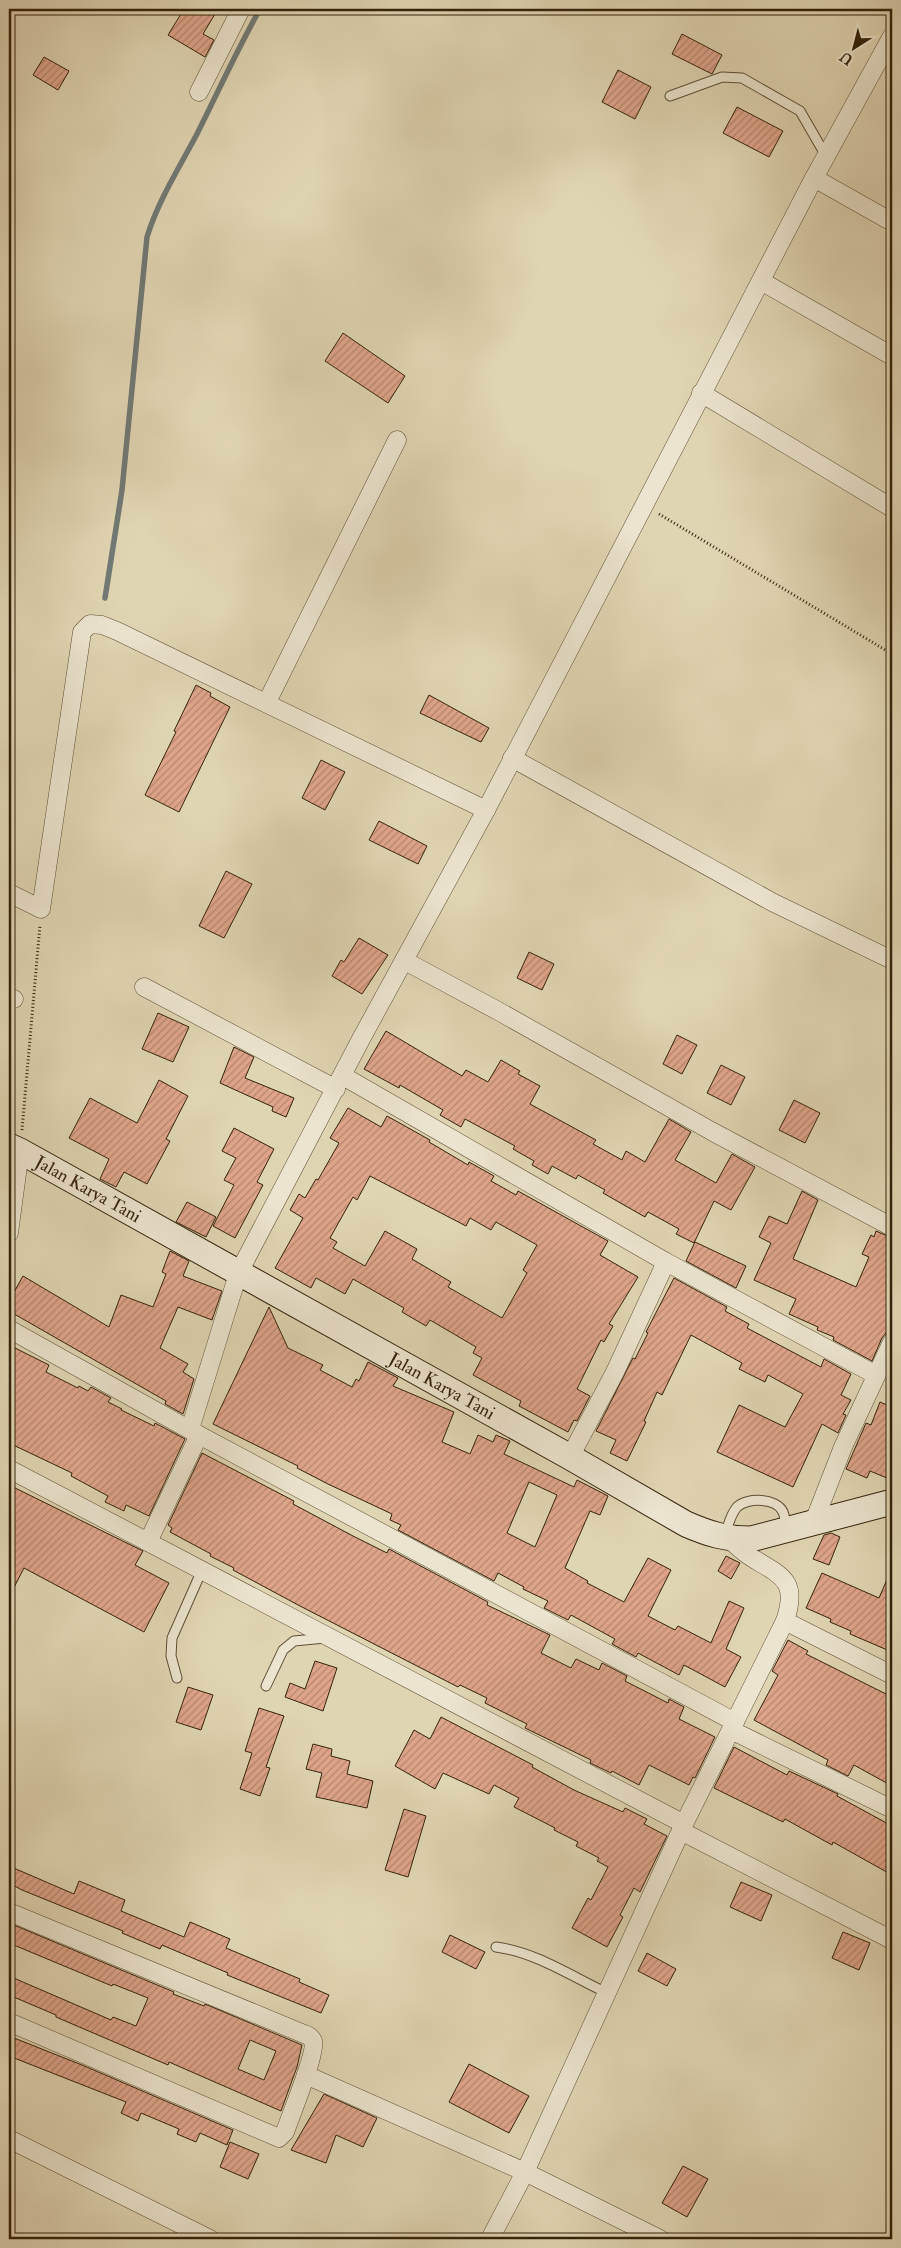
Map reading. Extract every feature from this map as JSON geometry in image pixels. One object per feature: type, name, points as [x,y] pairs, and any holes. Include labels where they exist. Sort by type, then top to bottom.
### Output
[{"type":"street","points":[[199,92],[242,9]]},
{"type":"street","points":[[148,1542],[194,1432],[238,1274],[646,506],[701,394],[814,178],[892,36]]},
{"type":"street","points":[[814,178],[892,222]]},
{"type":"street","points":[[761,281],[892,356]]},
{"type":"street","points":[[701,394],[892,508]]},
{"type":"street","points":[[267,702],[397,440]]},
{"type":"street","points":[[9,893],[41,910],[82,638],[86,626],[95,623],[117,631],[267,702],[486,810]]},
{"type":"street","points":[[512,758],[772,902],[892,960]]},
{"type":"street","points":[[405,961],[500,1012],[713,1132],[892,1226]]},
{"type":"street","points":[[144,987],[339,1082],[876,1375]]},
{"type":"street","points":[[9,1233],[14,1148]]},
{"type":"street","name":"Jalan Karya Tani","points":[[14,1148],[570,1457],[686,1524],[727,1539],[751,1539],[892,1502]]},
{"type":"street","points":[[570,1457],[615,1372],[666,1262]]},
{"type":"street","points":[[9,1328],[194,1432],[733,1726],[892,1809]]},
{"type":"street","points":[[813,1524],[840,1455],[892,1342]]},
{"type":"street","points":[[9,1469],[330,1637],[892,1940]]},
{"type":"street","points":[[490,2239],[525,2172],[682,1827],[790,1608],[790,1594],[785,1579],[727,1539]]},
{"type":"street","points":[[785,1621],[892,1675]]},
{"type":"street","points":[[9,1912],[308,2035],[314,2046],[306,2076],[285,2132],[279,2138],[9,2022]]},
{"type":"street","points":[[306,2076],[525,2172],[660,2239]]},
{"type":"street","points":[[9,2139],[210,2239]]},
{"type":"lane","points":[[670,96],[722,77],[742,78],[800,111],[826,156]]},
{"type":"lane","points":[[727,1539],[732,1514],[738,1505],[746,1502],[767,1501],[777,1504],[784,1512],[787,1530]]},
{"type":"lane","points":[[177,1678],[171,1656],[172,1638],[202,1570]]},
{"type":"lane","points":[[266,1686],[280,1655],[294,1641],[330,1637]]},
{"type":"lane","points":[[496,1947],[529,1955],[607,1993]]},
{"type":"path","points":[[646,506],[892,654]]},
{"type":"path","points":[[14,1148],[41,910]]},
{"type":"building","points":[[184,9],[218,9],[203,34],[214,40],[205,57],[168,35]]},
{"type":"building","points":[[682,34],[722,55],[712,74],[672,54]]},
{"type":"building","points":[[44,57],[69,71],[58,90],[33,75]]},
{"type":"building","points":[[618,70],[651,87],[635,119],[602,102]]},
{"type":"building","points":[[737,107],[783,131],[769,157],[723,133]]},
{"type":"building","points":[[343,333],[405,376],[388,403],[325,361]]},
{"type":"building","points":[[196,685],[211,693],[210,696],[230,707],[179,812],[145,795],[176,732],[174,731]]},
{"type":"building","points":[[429,695],[489,728],[481,742],[420,713]]},
{"type":"building","points":[[321,760],[345,772],[325,810],[302,798]]},
{"type":"building","points":[[379,821],[427,846],[418,864],[369,840]]},
{"type":"building","points":[[226,871],[252,884],[224,938],[199,926]]},
{"type":"building","points":[[359,938],[388,955],[362,994],[332,976],[341,960],[344,962]]},
{"type":"building","points":[[529,952],[554,964],[542,990],[517,978]]},
{"type":"building","points":[[158,1013],[189,1027],[173,1062],[142,1049]]},
{"type":"building","points":[[386,1031],[462,1076],[466,1070],[488,1082],[501,1060],[520,1071],[518,1074],[540,1086],[530,1104],[596,1140],[593,1144],[622,1160],[626,1151],[645,1162],[669,1119],[691,1132],[675,1160],[716,1183],[732,1154],[755,1167],[731,1210],[714,1201],[694,1243],[676,1234],[679,1229],[648,1212],[645,1217],[603,1193],[605,1190],[578,1175],[576,1179],[552,1166],[548,1174],[532,1165],[534,1161],[513,1149],[515,1146],[465,1119],[461,1127],[440,1115],[443,1110],[400,1085],[399,1088],[364,1069]]},
{"type":"building","points":[[677,1035],[697,1045],[682,1074],[663,1064]]},
{"type":"building","points":[[234,1047],[254,1057],[245,1078],[294,1098],[286,1117],[272,1111],[273,1107],[220,1083]]},
{"type":"building","points":[[721,1065],[745,1077],[731,1105],[707,1093]]},
{"type":"building","points":[[159,1080],[188,1096],[166,1139],[170,1141],[147,1184],[124,1172],[116,1187],[100,1179],[109,1159],[69,1138],[90,1098],[137,1123]]},
{"type":"building","points":[[794,1100],[820,1113],[805,1143],[779,1130]]},
{"type":"building","points":[[348,1108],[381,1127],[387,1116],[430,1140],[429,1142],[468,1165],[469,1162],[494,1176],[491,1181],[516,1195],[518,1191],[608,1241],[600,1255],[638,1277],[609,1324],[613,1326],[604,1342],[601,1340],[577,1389],[590,1396],[577,1421],[574,1420],[568,1432],[519,1406],[521,1401],[473,1375],[482,1358],[473,1353],[476,1347],[430,1320],[426,1326],[402,1312],[404,1308],[353,1279],[345,1294],[316,1278],[311,1288],[275,1268],[303,1218],[290,1210],[299,1194],[305,1198],[316,1179],[318,1180],[339,1143],[330,1138]],"holes":[[[370,1176],[466,1226],[470,1218],[491,1230],[496,1222],[537,1245],[523,1270],[527,1273],[502,1318],[448,1287],[451,1282],[412,1259],[417,1249],[385,1231],[365,1266],[333,1248],[337,1242],[330,1238],[353,1197],[357,1200]]]},
{"type":"building","points":[[234,1128],[274,1149],[257,1182],[263,1185],[235,1238],[213,1226],[234,1185],[224,1180],[236,1158],[222,1151]]},
{"type":"building","points":[[802,1191],[818,1200],[793,1259],[856,1287],[869,1257],[862,1254],[871,1235],[874,1237],[876,1231],[892,1238],[892,1325],[882,1338],[872,1361],[833,1340],[834,1337],[817,1330],[818,1327],[789,1314],[796,1299],[754,1280],[771,1243],[759,1237],[769,1216],[787,1224]]},
{"type":"building","points":[[187,1202],[216,1217],[206,1237],[176,1222]]},
{"type":"building","points":[[695,1242],[746,1266],[736,1288],[686,1261]]},
{"type":"building","points":[[170,1251],[189,1261],[183,1276],[222,1291],[212,1320],[178,1307],[160,1348],[188,1364],[183,1372],[194,1379],[183,1414],[165,1404],[166,1401],[9,1311],[9,1301],[23,1276],[109,1327],[121,1295],[153,1307],[166,1274],[162,1272]]},
{"type":"building","points":[[674,1278],[727,1307],[725,1311],[749,1324],[747,1328],[821,1367],[824,1359],[851,1374],[841,1395],[851,1400],[843,1414],[846,1415],[838,1433],[822,1424],[793,1487],[717,1452],[739,1405],[785,1427],[803,1394],[768,1375],[765,1382],[739,1369],[742,1363],[691,1335],[662,1395],[657,1392],[644,1421],[646,1422],[627,1461],[610,1453],[616,1440],[596,1431],[633,1358],[635,1359],[648,1333],[646,1332]]},
{"type":"building","points":[[269,1307],[288,1348],[323,1365],[320,1370],[352,1387],[356,1379],[359,1381],[368,1362],[398,1378],[393,1386],[454,1412],[442,1442],[470,1454],[478,1435],[493,1442],[496,1435],[510,1441],[504,1454],[574,1487],[577,1480],[608,1496],[600,1515],[590,1511],[565,1568],[588,1581],[587,1583],[624,1602],[648,1558],[671,1570],[648,1616],[675,1630],[678,1626],[711,1643],[729,1601],[744,1608],[726,1649],[741,1657],[725,1687],[684,1665],[679,1675],[638,1653],[636,1657],[612,1644],[615,1639],[571,1615],[568,1620],[544,1608],[548,1601],[523,1589],[524,1587],[498,1573],[494,1581],[398,1530],[401,1525],[390,1520],[392,1514],[328,1484],[297,1468],[298,1466],[213,1424]],"holes":[[[529,1482],[557,1495],[535,1547],[507,1533]]]},
{"type":"building","points":[[9,1345],[49,1365],[46,1372],[78,1388],[79,1386],[88,1391],[91,1387],[111,1398],[108,1402],[121,1410],[154,1426],[155,1423],[185,1439],[149,1516],[126,1505],[124,1511],[105,1502],[108,1496],[71,1476],[72,1473],[9,1443]]},
{"type":"building","points":[[880,1402],[892,1407],[892,1466],[887,1478],[870,1471],[867,1478],[846,1469],[866,1423],[871,1425]]},
{"type":"building","points":[[202,1453],[294,1501],[293,1504],[353,1536],[387,1553],[389,1549],[488,1602],[487,1605],[550,1635],[541,1653],[571,1668],[576,1659],[599,1670],[602,1663],[627,1676],[625,1681],[668,1703],[669,1699],[684,1707],[679,1719],[715,1737],[695,1778],[693,1777],[689,1785],[649,1765],[639,1785],[612,1771],[611,1773],[590,1763],[591,1760],[525,1728],[527,1724],[485,1703],[487,1698],[460,1685],[458,1687],[300,1606],[233,1570],[234,1568],[210,1556],[211,1554],[170,1532],[172,1528],[168,1525]]},
{"type":"building","points":[[9,1485],[143,1551],[135,1565],[169,1583],[144,1632],[24,1568],[9,1597]]},
{"type":"building","points":[[831,1533],[840,1537],[829,1565],[813,1559],[824,1535]]},
{"type":"building","points":[[726,1556],[740,1563],[731,1579],[718,1571]]},
{"type":"building","points":[[892,1568],[892,1652],[850,1634],[851,1631],[830,1622],[831,1619],[806,1608],[822,1573],[879,1598]]},
{"type":"building","points":[[788,1640],[808,1651],[806,1654],[892,1697],[892,1786],[854,1765],[848,1776],[826,1765],[828,1760],[754,1720],[778,1675],[772,1671]]},
{"type":"building","points":[[315,1661],[337,1668],[323,1711],[285,1697],[290,1683],[305,1689]]},
{"type":"building","points":[[188,1687],[213,1695],[201,1730],[176,1722]]},
{"type":"building","points":[[259,1708],[284,1716],[266,1767],[270,1768],[260,1796],[240,1789],[252,1753],[245,1751]]},
{"type":"building","points":[[441,1717],[533,1765],[532,1767],[574,1790],[623,1812],[625,1808],[647,1819],[644,1824],[667,1836],[640,1892],[634,1888],[620,1915],[623,1917],[607,1947],[572,1928],[588,1898],[591,1900],[608,1867],[597,1861],[599,1858],[576,1846],[578,1842],[554,1830],[555,1828],[514,1807],[519,1798],[494,1785],[489,1794],[443,1773],[435,1789],[395,1766],[414,1730],[430,1739]]},
{"type":"building","points":[[313,1744],[332,1749],[331,1756],[350,1761],[347,1774],[373,1781],[367,1808],[316,1797],[322,1773],[306,1769]]},
{"type":"building","points":[[734,1747],[787,1775],[789,1771],[838,1794],[837,1796],[892,1826],[892,1875],[833,1842],[832,1845],[785,1819],[783,1822],[714,1788]]},
{"type":"building","points":[[404,1809],[426,1816],[408,1877],[385,1870]]},
{"type":"building","points":[[9,1866],[74,1894],[79,1881],[125,1900],[121,1911],[184,1937],[190,1922],[230,1939],[226,1948],[300,1979],[299,1982],[329,1995],[321,2013],[227,1975],[228,1973],[162,1945],[160,1949],[122,1933],[123,1931],[9,1883]]},
{"type":"building","points":[[741,1882],[772,1895],[761,1921],[730,1907]]},
{"type":"building","points":[[9,1923],[174,1992],[173,1994],[204,2006],[205,2004],[302,2045],[297,2067],[281,2111],[169,2062],[168,2065],[9,1995],[9,1976],[111,2020],[113,2017],[136,2026],[148,1998],[113,1984],[112,1986],[9,1943]],"holes":[[[250,2040],[276,2051],[264,2080],[238,2069]]]},
{"type":"building","points":[[843,1932],[870,1943],[859,1970],[832,1958]]},
{"type":"building","points":[[450,1935],[485,1952],[476,1969],[442,1952]]},
{"type":"building","points":[[647,1953],[676,1969],[667,1986],[638,1971]]},
{"type":"building","points":[[9,2036],[82,2065],[233,2130],[227,2145],[200,2133],[196,2142],[177,2134],[179,2129],[141,2113],[138,2121],[121,2113],[126,2102],[9,2056]]},
{"type":"building","points":[[469,2064],[529,2096],[509,2133],[449,2102]]},
{"type":"building","points":[[324,2094],[377,2118],[363,2147],[336,2135],[326,2163],[291,2150]]},
{"type":"building","points":[[230,2142],[259,2154],[248,2179],[220,2167]]},
{"type":"building","points":[[683,2166],[708,2179],[687,2217],[662,2203]]},
{"type":"waterway","points":[[105,598],[122,490],[147,237],[163,198],[260,9]]}]
